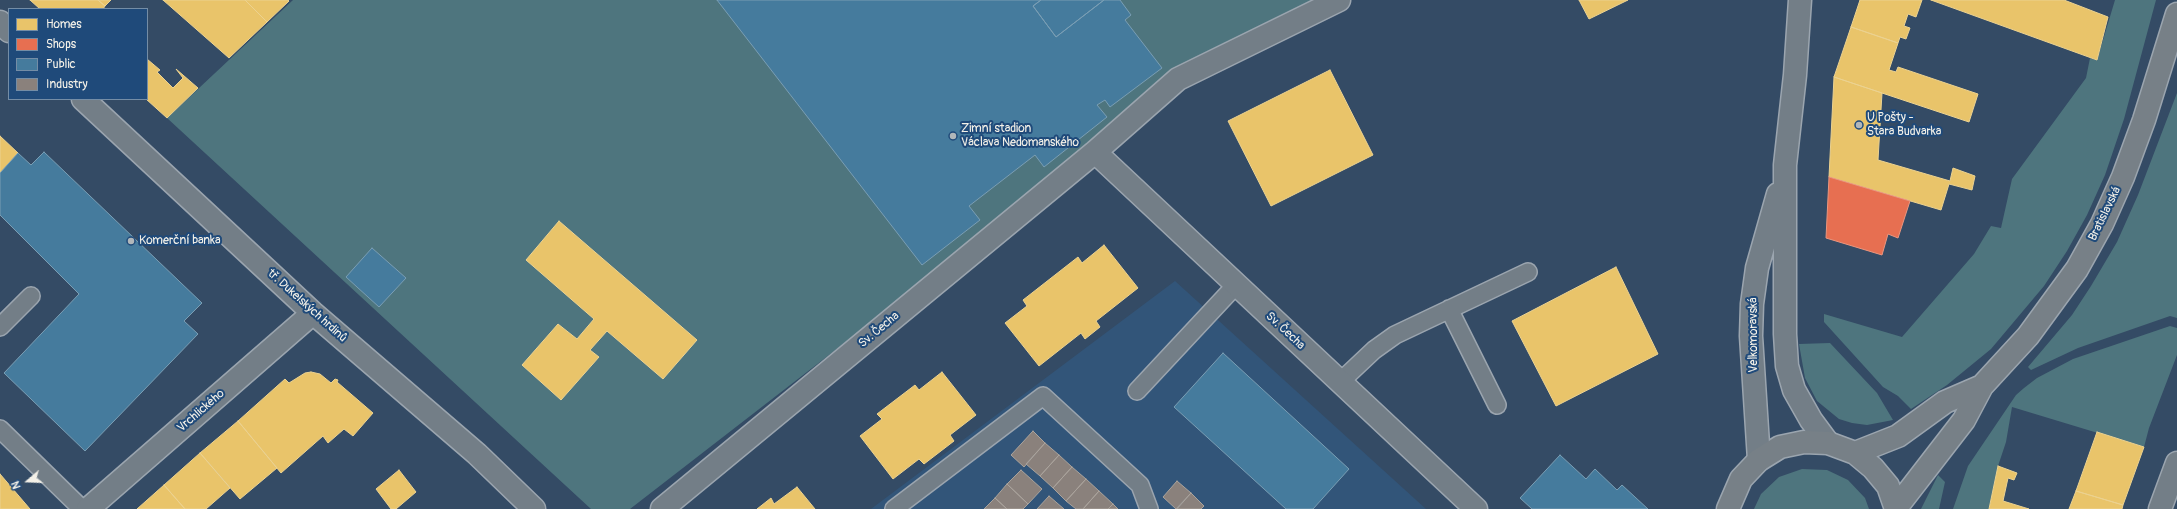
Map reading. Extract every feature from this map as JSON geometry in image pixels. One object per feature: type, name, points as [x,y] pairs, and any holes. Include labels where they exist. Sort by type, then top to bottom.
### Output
[{"type":"main road","name":"Bratislavská","points":[[1896,509],[1964,420],[1982,386],[2028,336],[2077,269],[2102,224],[2123,177],[2144,120],[2177,14]]},
{"type":"main road","name":"Bratislavská","points":[[1855,453],[1898,436],[1945,402],[1982,386]]},
{"type":"main road","points":[[1728,509],[1741,479],[1759,460],[1780,447],[1804,442],[1828,443],[1855,453],[1873,468],[1888,486],[1896,509]]},
{"type":"street","name":"Sv. Čecha","points":[[662,509],[1095,152],[1178,79],[1339,0]]},
{"type":"street","name":"Velkomoravská","points":[[1800,0],[1795,75],[1785,165],[1785,334],[1787,366],[1794,390],[1811,420],[1828,443]]},
{"type":"street","points":[[0,22],[8,29]]},
{"type":"street","name":"tř. Dukelských hrdinů","points":[[84,100],[313,313],[477,454],[534,509]]},
{"type":"street","name":"Sv. Čecha","points":[[1095,152],[1476,509]]},
{"type":"street","name":"Velkomoravská","points":[[1759,460],[1751,336],[1752,304],[1757,268],[1785,165]]},
{"type":"street","name":"Vrchlického","points":[[88,509],[313,313]]},
{"type":"street","points":[[2160,509],[2175,473]]},
{"type":"lane","points":[[1340,382],[1374,350],[1394,335],[1528,272]]},
{"type":"lane","points":[[1136,391],[1236,285]]},
{"type":"lane","points":[[0,327],[31,296]]},
{"type":"lane","points":[[1450,309],[1497,405]]},
{"type":"lane","points":[[894,509],[1043,396],[1140,485],[1148,509]]},
{"type":"lane","points":[[0,429],[82,509]]},
{"type":"shaded area","points":[[1175,281],[1426,509],[871,509]]},
{"type":"green space","points":[[293,0],[1328,0],[1173,73],[1024,204],[630,509],[591,509],[167,118]]},
{"type":"green space","points":[[2115,0],[2156,0],[2124,119],[2105,175],[2087,215],[2067,251],[2044,286],[1991,349],[1947,385],[1911,409],[1898,396],[1883,387],[1824,322],[1824,314],[1902,337],[1974,254],[1991,226],[2001,228],[2012,179],[2086,78],[2090,58],[2097,60]]},
{"type":"green space","points":[[2177,93],[2177,318],[2170,316],[2078,348],[2031,370],[2028,367],[2072,315],[2117,242],[2138,195]]},
{"type":"green space","points":[[2170,326],[2177,328],[2177,355],[2149,428],[2144,447],[2012,407],[2006,442],[1998,466],[1989,509],[1953,509],[1968,466],[2016,395],[2024,388],[2037,378],[2073,359]]},
{"type":"green space","points":[[1830,343],[1877,393],[1893,420],[1867,425],[1852,423],[1839,419],[1817,401],[1805,378],[1799,344]]},
{"type":"green space","points":[[1802,469],[1827,470],[1848,480],[1865,498],[1869,509],[1754,509],[1761,494],[1779,477]]},
{"type":"green space","points":[[1938,475],[1945,482],[1939,509],[1921,509]]},
{"type":"building: Homes","points":[[30,0],[98,0],[105,6],[104,8],[39,8]]},
{"type":"building: Homes","points":[[98,0],[111,0],[105,6]]},
{"type":"building: Homes","points":[[163,0],[245,0],[267,22],[229,58]]},
{"type":"building: Homes","points":[[245,0],[288,0],[289,1],[267,22]]},
{"type":"building: Homes","points":[[1579,0],[1628,0],[1589,19]]},
{"type":"building: Homes","points":[[1860,0],[1922,0],[1916,17],[1908,14],[1904,26],[1910,28],[1906,39],[1900,37],[1898,43],[1851,27]]},
{"type":"building: Homes","points":[[1931,0],[2064,0],[2108,17],[2097,60]]},
{"type":"building: Homes","points":[[1851,27],[1898,43],[1889,70],[1896,72],[1898,67],[1978,94],[1969,122],[1834,77]]},
{"type":"building: Homes","points":[[148,60],[160,70],[157,72],[173,88],[183,78],[176,69],[198,88],[167,118],[147,100]]},
{"type":"building: Homes","points":[[1330,70],[1373,155],[1271,206],[1228,121]]},
{"type":"building: Homes","points":[[1834,77],[1882,93],[1878,160],[1950,181],[1953,168],[1975,176],[1972,190],[1949,184],[1941,210],[1829,177]]},
{"type":"building: Homes","points":[[0,136],[18,153],[0,173]]},
{"type":"building: Homes","points":[[559,221],[697,340],[663,379],[607,331],[590,350],[599,357],[561,400],[522,365],[558,324],[577,339],[594,319],[526,260]]},
{"type":"building: Homes","points":[[1104,245],[1138,288],[1096,321],[1100,327],[1085,339],[1081,333],[1039,366],[1005,323],[1027,306],[1023,300],[1078,257],[1082,263]]},
{"type":"building: Homes","points":[[1616,267],[1658,354],[1556,406],[1512,321]]},
{"type":"building: Homes","points":[[311,372],[320,374],[331,383],[335,379],[338,380],[337,382],[373,413],[353,436],[344,429],[328,443],[323,436],[281,473],[238,421],[285,379],[289,383],[305,373]]},
{"type":"building: Homes","points":[[942,372],[976,415],[950,435],[954,441],[924,464],[919,459],[893,479],[860,436],[882,419],[877,414],[915,385],[919,390]]},
{"type":"building: Homes","points":[[238,421],[277,468],[240,499],[200,453]]},
{"type":"building: Homes","points":[[2097,432],[2144,447],[2123,505],[2076,491]]},
{"type":"building: Homes","points":[[200,453],[230,488],[206,509],[185,509],[164,485]]},
{"type":"building: Homes","points":[[1998,466],[2017,473],[2014,480],[2008,478],[2003,501],[2029,509],[1989,509]]},
{"type":"building: Homes","points":[[399,470],[416,492],[396,509],[391,509],[376,489]]},
{"type":"building: Homes","points":[[0,474],[30,509],[0,509]]},
{"type":"building: Homes","points":[[164,485],[185,509],[137,509]]},
{"type":"building: Homes","points":[[797,487],[815,509],[757,509],[771,498],[774,504]]},
{"type":"building: Homes","points":[[2076,491],[2123,505],[2122,509],[2069,509]]},
{"type":"building: Shops","points":[[1829,177],[1910,201],[1898,238],[1888,234],[1882,255],[1826,238]]},
{"type":"building: Public","name":"Zimní stadion Václava Nedomanského","points":[[717,0],[1041,0],[1033,6],[1056,37],[1104,0],[1120,0],[1131,15],[1125,20],[1162,68],[1110,107],[1105,100],[1097,105],[1107,117],[1044,167],[1035,155],[969,206],[980,220],[922,265]]},
{"type":"building: Public","points":[[1041,0],[1104,0],[1056,37],[1033,6]]},
{"type":"building: Public","points":[[44,152],[202,303],[184,321],[198,334],[85,451],[4,373],[79,294],[0,215],[0,173],[18,153],[31,165]]},
{"type":"building: Public","points":[[372,248],[406,278],[379,307],[346,277]]},
{"type":"building: Public","points":[[1223,353],[1349,469],[1313,509],[1286,509],[1174,407]]},
{"type":"building: Public","points":[[1560,455],[1586,479],[1595,469],[1617,490],[1622,485],[1648,509],[1532,509],[1520,498]]},
{"type":"building: Industry","points":[[1033,431],[1045,443],[1024,467],[1011,455]]},
{"type":"building: Industry","points":[[1045,443],[1059,455],[1040,476],[1026,464]]},
{"type":"building: Industry","points":[[1059,455],[1072,467],[1053,488],[1040,476]]},
{"type":"building: Industry","points":[[1072,467],[1086,479],[1066,501],[1053,488]]},
{"type":"building: Industry","points":[[1021,470],[1042,489],[1028,504],[1007,484]]},
{"type":"building: Industry","points":[[1086,479],[1099,491],[1083,509],[1076,509],[1066,501]]},
{"type":"building: Industry","points":[[1177,481],[1191,493],[1176,509],[1163,497]]},
{"type":"building: Industry","points":[[1007,484],[1028,504],[1023,509],[1007,509],[995,498]]},
{"type":"building: Industry","points":[[1099,491],[1113,504],[1108,509],[1083,509]]},
{"type":"building: Industry","points":[[1191,493],[1204,506],[1201,509],[1177,509]]},
{"type":"building: Industry","points":[[1049,496],[1064,509],[1037,509]]},
{"type":"building: Industry","points":[[995,498],[1007,509],[984,509]]},
{"type":"building: Industry","points":[[1113,504],[1118,509],[1108,509]]},
{"type":"place","name":"U Pošty - Stara Budvarka","points":[[1859,125]]},
{"type":"place","name":"Zimní stadion Václava Nedomanského","points":[[953,136]]},
{"type":"place","name":"Komerční banka","points":[[131,241]]}]
